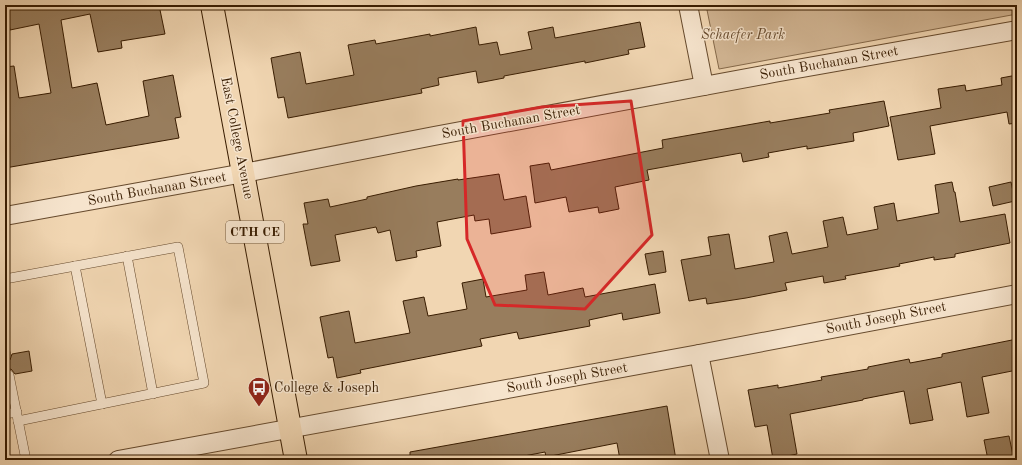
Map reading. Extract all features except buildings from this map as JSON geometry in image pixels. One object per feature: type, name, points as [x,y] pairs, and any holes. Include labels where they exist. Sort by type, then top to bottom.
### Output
[{"type":"main road","name":"East College Avenue","points":[[212,5],[296,460]]},
{"type":"street","points":[[688,5],[704,86]]},
{"type":"street","name":"South Buchanan Street","points":[[5,216],[244,173],[704,86],[1017,30]]},
{"type":"street","name":"South Joseph Street","points":[[118,460],[699,354],[1017,294]]},
{"type":"street","points":[[699,354],[720,460]]},
{"type":"lane","points":[[5,279],[178,247],[204,384],[102,404],[18,417],[5,414]]},
{"type":"lane","points":[[126,256],[153,394]]},
{"type":"lane","points":[[75,266],[102,404]]},
{"type":"lane","points":[[9,375],[26,460]]},
{"type":"highlighted area","points":[[631,101],[652,235],[585,309],[495,305],[467,239],[463,121],[542,107]]},
{"type":"green space","name":"Schaefer Park","points":[[706,5],[1017,5],[1017,14],[719,69]]},
{"type":"place","name":"College & Joseph","points":[[259,408]]}]
